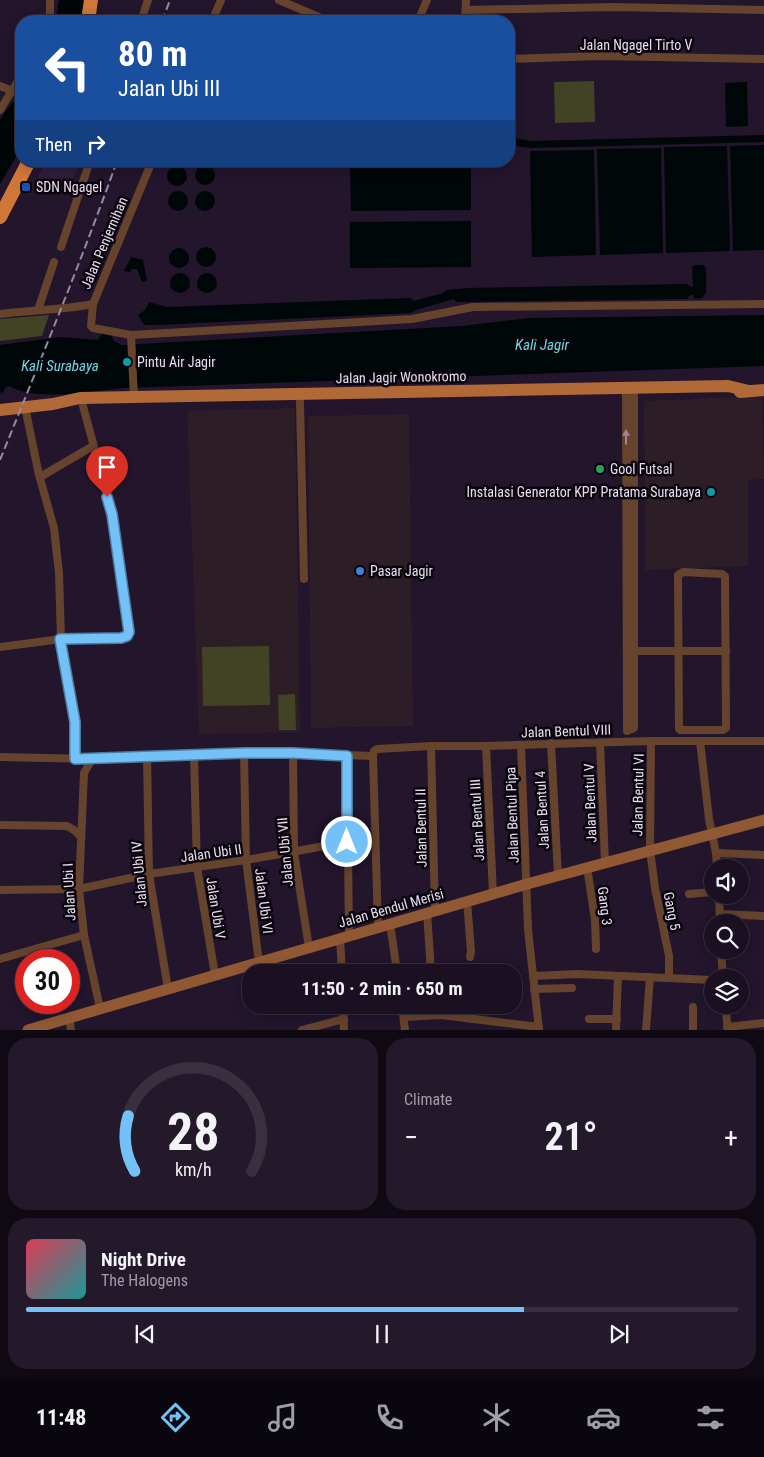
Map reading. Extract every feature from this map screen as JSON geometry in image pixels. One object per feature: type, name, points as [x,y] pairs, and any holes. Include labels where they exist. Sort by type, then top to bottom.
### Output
[{"type":"highway","points":[[89,15],[90,0]]},
{"type":"highway","points":[[0,217],[26,167]]},
{"type":"main road","name":"Jalan Jagir Wonokromo","points":[[53,404],[83,406],[185,400],[630,392],[728,386],[749,391],[764,390]]},
{"type":"main road","name":"Jalan Jagir Wonokromo","points":[[0,410],[53,404],[80,398],[134,393],[185,400],[300,402],[510,394]]},
{"type":"street","points":[[50,0],[50,15]]},
{"type":"street","points":[[143,15],[148,0]]},
{"type":"street","points":[[215,15],[221,0]]},
{"type":"street","points":[[279,0],[314,15]]},
{"type":"street","points":[[421,15],[427,0]]},
{"type":"street","points":[[466,0],[466,15]]},
{"type":"street","points":[[466,10],[612,6],[764,10]]},
{"type":"street","name":"Jalan Ngagel Tirto V","points":[[515,59],[600,56],[764,59]]},
{"type":"street","points":[[0,86],[12,91]]},
{"type":"street","points":[[0,110],[15,86]]},
{"type":"street","points":[[61,247],[88,167]]},
{"type":"street","name":"Jalan Penjernihan","points":[[0,314],[38,310],[62,310],[93,304],[150,167]]},
{"type":"street","points":[[38,310],[54,262]]},
{"type":"street","points":[[93,304],[93,328],[132,337],[412,318],[474,307],[764,304]]},
{"type":"street","points":[[132,337],[134,393]]},
{"type":"street","points":[[630,392],[631,652],[634,728],[627,731],[631,652]]},
{"type":"street","points":[[300,402],[304,579]]},
{"type":"street","points":[[0,647],[60,639],[121,638],[127,636],[129,632],[112,514],[83,406]]},
{"type":"street","points":[[25,407],[40,477],[54,528],[59,573],[60,639],[75,722],[76,756]]},
{"type":"street","points":[[40,477],[93,446]]},
{"type":"street","points":[[683,572],[722,574],[725,576],[726,652],[726,728],[723,730],[680,730],[678,575],[683,572]]},
{"type":"street","points":[[631,652],[726,652]]},
{"type":"street","name":"Jalan Bentul VIII","points":[[373,756],[374,751],[377,750],[431,746],[651,741],[764,741]]},
{"type":"street","name":"Jalan Bentul VI","points":[[650,850],[651,741]]},
{"type":"street","points":[[700,741],[716,859]]},
{"type":"street","name":"Jalan Bentul V","points":[[600,742],[605,862]]},
{"type":"street","name":"Jalan Bentul 4","points":[[551,743],[558,875]]},
{"type":"street","name":"Jalan Bentul Pipa","points":[[521,745],[528,929],[539,1028]]},
{"type":"street","name":"Jalan Bentul II","points":[[431,746],[431,964]]},
{"type":"street","name":"Jalan Bentul III","points":[[486,746],[493,893]]},
{"type":"street","points":[[0,758],[76,756],[92,759],[146,755],[244,753],[373,756],[378,927]]},
{"type":"street","name":"Jalan Ubi VI","points":[[244,753],[246,860],[259,962]]},
{"type":"street","name":"Jalan Ubi VII","points":[[293,753],[294,852],[309,948]]},
{"type":"street","name":"Jalan Ubi IV","points":[[146,755],[149,874],[168,989]]},
{"type":"street","name":"Jalan Ubi V","points":[[194,755],[197,867],[215,975]]},
{"type":"street","name":"Jalan Ubi I","points":[[76,756],[84,773]]},
{"type":"street","points":[[342,964],[347,842],[347,756]]},
{"type":"street","name":"Jalan Ubi I","points":[[92,759],[84,773],[78,890],[84,936],[100,1008]]},
{"type":"street","name":"Jalan Bendul Merisi","points":[[28,1030],[493,893],[764,820]]},
{"type":"street","points":[[0,825],[67,826],[81,837]]},
{"type":"street","name":"Jalan Ubi II","points":[[0,890],[78,890],[149,874],[246,860],[347,842]]},
{"type":"street","name":"Gang 5","points":[[650,850],[655,888],[669,956],[669,978]]},
{"type":"street","points":[[716,853],[764,855]]},
{"type":"street","name":"Gang 3","points":[[587,867],[595,920],[596,949]]},
{"type":"street","points":[[690,894],[704,893]]},
{"type":"street","points":[[467,901],[470,957]]},
{"type":"street","points":[[749,917],[764,916]]},
{"type":"street","points":[[390,924],[396,964]]},
{"type":"street","points":[[0,960],[84,936]]},
{"type":"street","points":[[532,976],[577,974],[704,980]]},
{"type":"street","points":[[616,1030],[618,976]]},
{"type":"street","points":[[646,1030],[650,976]]},
{"type":"street","points":[[534,989],[572,988]]},
{"type":"street","points":[[692,1007],[693,1030]]},
{"type":"street","points":[[344,1014],[344,1030]]},
{"type":"street","points":[[404,1014],[405,1030]]},
{"type":"street","points":[[726,1014],[727,1028],[764,1023]]},
{"type":"street","points":[[404,1017],[434,1015],[539,1028]]},
{"type":"street","points":[[69,1018],[72,1030]]},
{"type":"street","points":[[302,1030],[344,1019]]},
{"type":"street","points":[[589,1020],[617,1019]]},
{"type":"street","points":[[750,1030],[764,1028]]},
{"type":"shaded area","points":[[43,167],[78,167],[70,187],[62,183],[58,189],[37,178]]},
{"type":"shaded area","points":[[763,396],[764,479],[748,480],[748,566],[645,570],[644,401]]},
{"type":"shaded area","points":[[295,408],[300,732],[199,734],[187,411]]},
{"type":"shaded area","name":"Pasar Jagir","points":[[409,414],[413,726],[311,728],[308,416]]},
{"type":"green space","points":[[594,81],[595,122],[555,123],[554,82]]},
{"type":"green space","points":[[49,315],[42,336],[0,341],[0,319]]},
{"type":"green space","points":[[269,646],[270,705],[203,706],[202,647]]},
{"type":"green space","points":[[295,694],[296,730],[279,730],[278,695]]},
{"type":"water","points":[[59,0],[85,0],[81,15],[57,15]]},
{"type":"water","points":[[747,82],[748,126],[726,127],[725,83]]},
{"type":"water","points":[[15,99],[15,158],[0,184],[0,119]]},
{"type":"water","points":[[764,135],[764,142],[531,148],[515,146],[515,138],[531,141]]},
{"type":"water","points":[[764,145],[764,250],[733,251],[730,146]]},
{"type":"water","points":[[727,146],[730,251],[666,253],[664,147]]},
{"type":"water","points":[[661,148],[663,253],[600,255],[597,149]]},
{"type":"water","points":[[594,150],[596,255],[532,257],[530,151]]},
{"type":"water","points":[[173,167],[181,167],[186,172],[186,180],[181,185],[173,185],[168,180],[168,172]]},
{"type":"water","points":[[200,167],[210,167],[214,171],[214,179],[209,184],[201,184],[196,179],[196,171]]},
{"type":"water","points":[[350,167],[471,167],[471,210],[351,211]]},
{"type":"water","points":[[178,191],[185,194],[188,201],[185,208],[178,211],[171,208],[168,201],[171,194]]},
{"type":"water","points":[[205,191],[212,194],[215,201],[212,208],[205,211],[198,208],[195,201],[198,194]]},
{"type":"water","points":[[471,221],[471,267],[350,268],[350,222]]},
{"type":"water","points":[[206,247],[213,250],[216,257],[213,264],[206,267],[199,264],[196,257],[199,250]]},
{"type":"water","points":[[179,248],[186,251],[189,258],[186,265],[179,268],[172,265],[169,258],[172,251]]},
{"type":"water","points":[[131,257],[143,260],[147,280],[142,282],[137,269],[131,269],[130,272],[124,271]]},
{"type":"water","points":[[703,265],[706,268],[706,293],[702,298],[694,299],[693,295],[690,295],[688,299],[456,302],[454,299],[410,313],[157,325],[144,325],[138,315],[145,310],[149,302],[167,307],[410,298],[414,301],[443,293],[446,290],[468,288],[688,284],[693,287],[692,267]]},
{"type":"water","points":[[180,273],[187,276],[190,283],[187,290],[180,293],[173,290],[170,283],[173,276]]},
{"type":"water","points":[[207,273],[214,276],[217,283],[214,290],[207,293],[200,290],[197,283],[200,276]]},
{"type":"water","name":"Kali Jagir","points":[[764,315],[764,366],[124,388],[65,394],[34,393],[21,391],[9,386],[0,393],[0,345],[60,337],[98,340],[102,333],[110,333],[114,341],[122,345],[462,326],[530,318]]},
{"type":"railway","points":[[164,15],[170,0]]},
{"type":"railway","points":[[0,460],[75,274],[115,167]]},
{"type":"place","name":"SDN Ngagel","points":[[26,187]]},
{"type":"place","name":"Pintu Air Jagir","points":[[127,362]]},
{"type":"place","name":"Gool Futsal","points":[[600,469]]},
{"type":"place","name":"Instalasi Generator KPP Pratama Surabaya","points":[[711,492]]},
{"type":"place","name":"Pasar Jagir","points":[[360,571]]},
{"type":"route","points":[[107,497],[112,514],[129,632],[127,636],[121,638],[60,639],[75,722],[75,759],[244,753],[347,756],[347,842]]},
{"type":"water label","name":"Kali Surabaya","points":[[60,366]]}]
